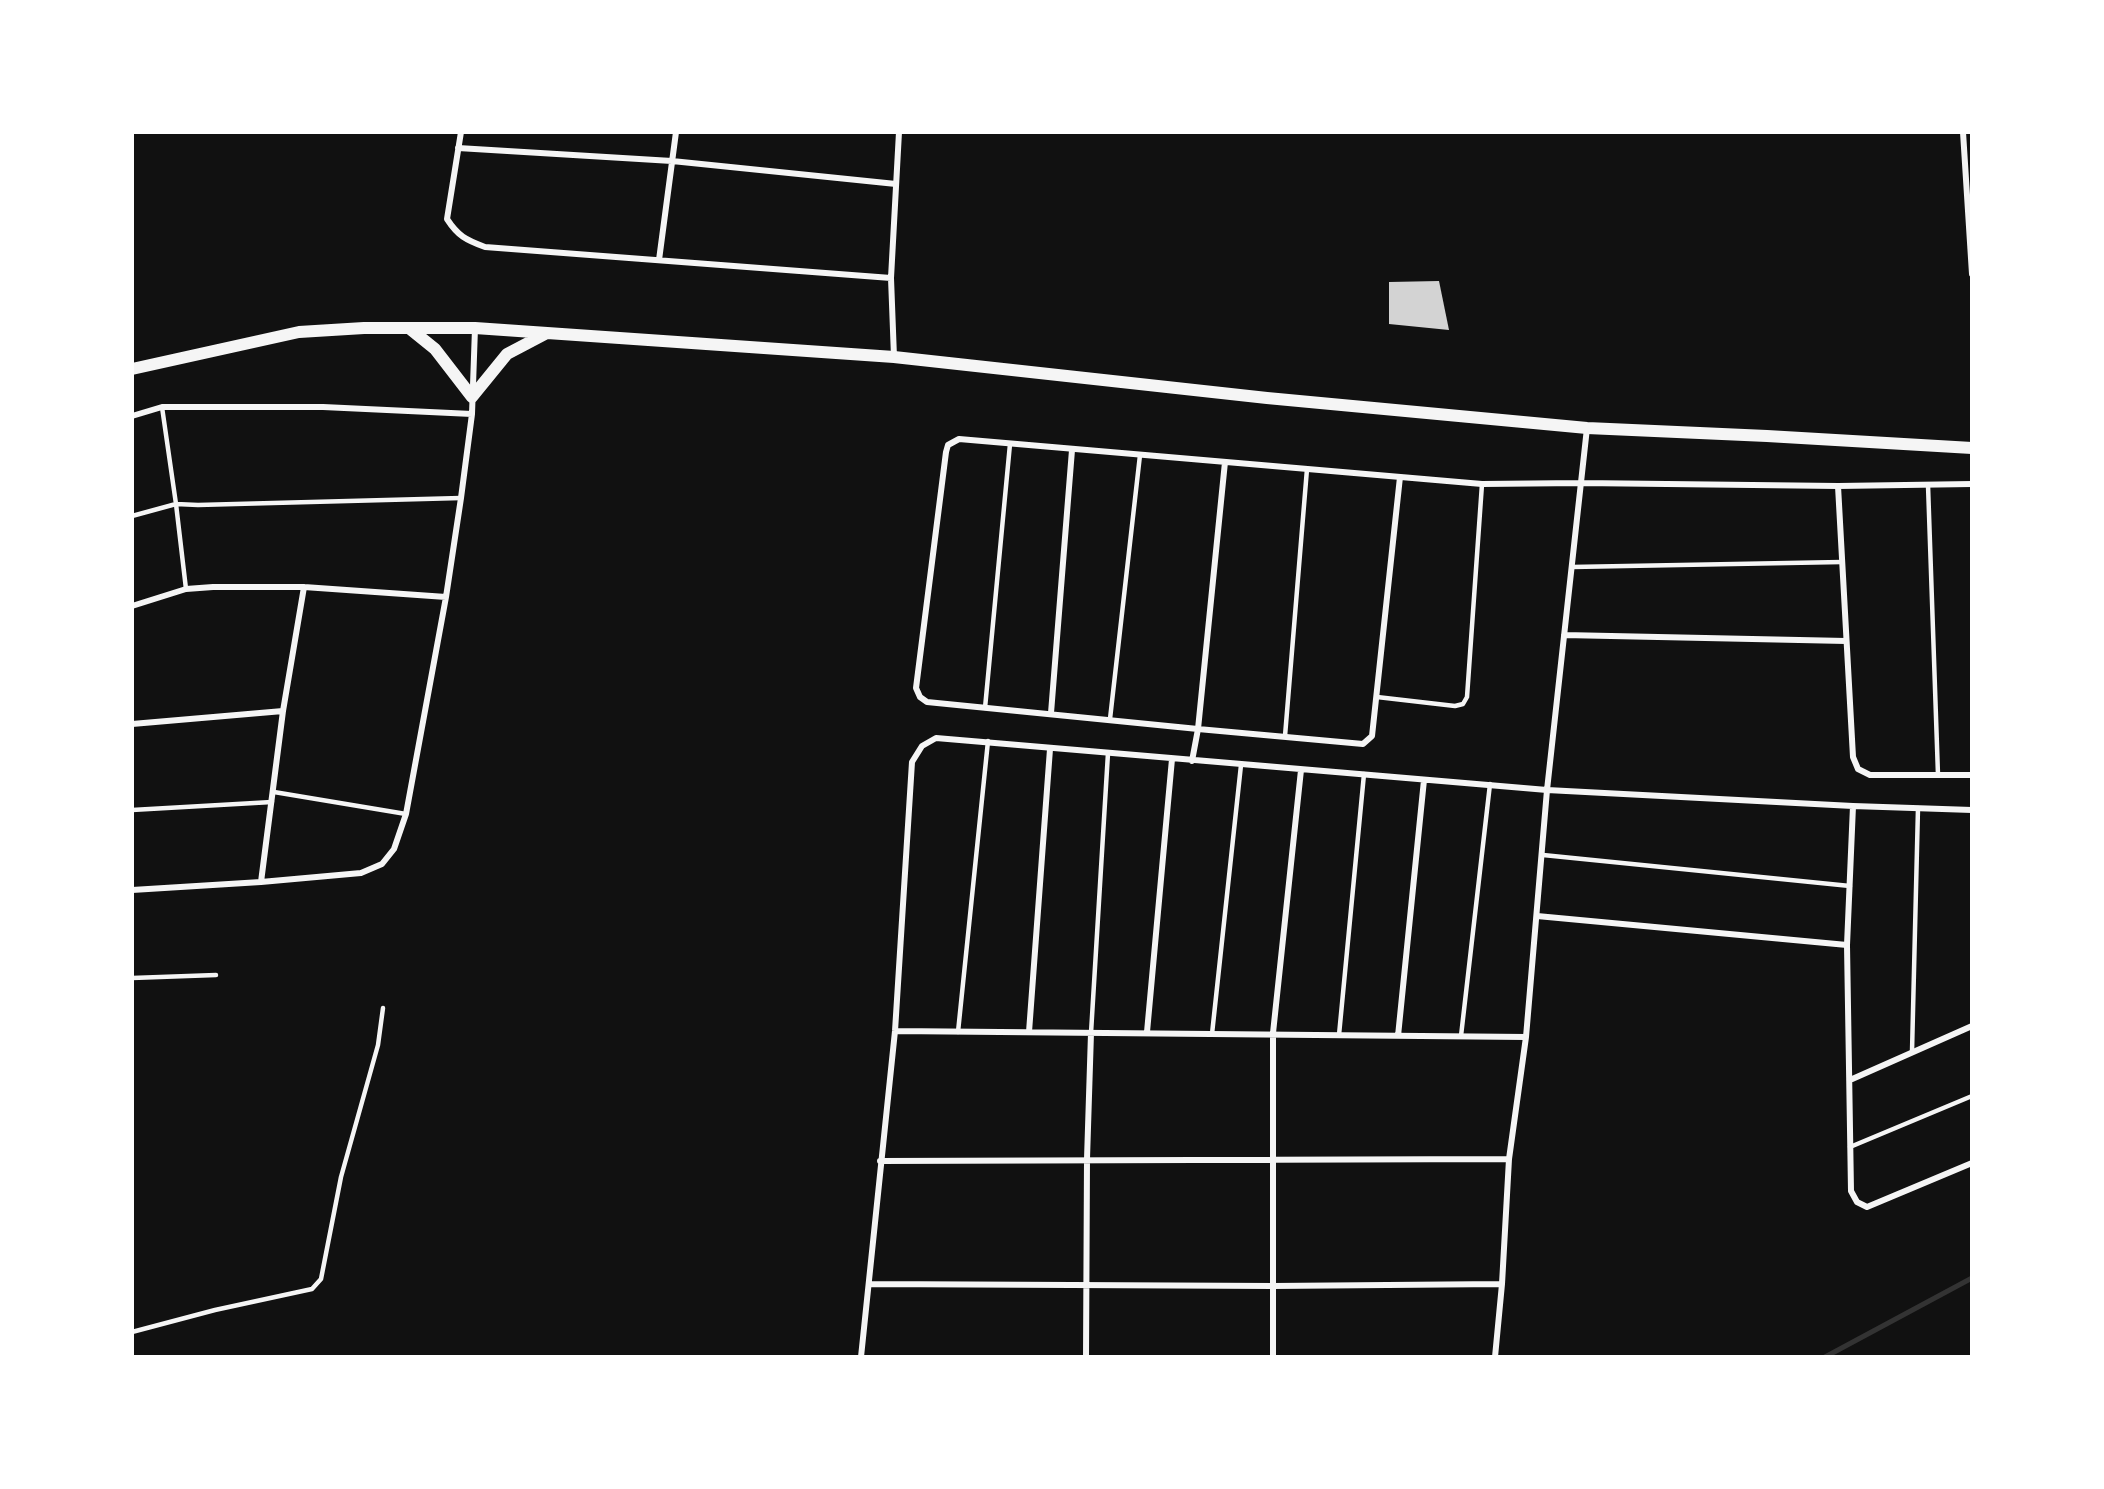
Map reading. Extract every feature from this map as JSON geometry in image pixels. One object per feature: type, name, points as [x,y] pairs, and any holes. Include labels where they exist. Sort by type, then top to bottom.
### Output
[{"type":"main road","points":[[409,328],[435,349],[472,398],[507,354],[546,333]]},
{"type":"main road","points":[[132,369],[299,332],[475,328],[894,357],[1267,398],[1587,428],[1972,448]]},
{"type":"street","points":[[460,132],[447,219],[455,232],[485,247],[891,278]]},
{"type":"street","points":[[659,260],[676,132]]},
{"type":"street","points":[[894,357],[891,278],[899,132]]},
{"type":"street","points":[[1963,132],[1972,274]]},
{"type":"street","points":[[458,148],[672,161],[896,184]]},
{"type":"street","points":[[1964,158],[1972,157]]},
{"type":"street","points":[[132,890],[361,873],[382,864],[394,849],[406,814],[446,597],[471,414],[475,328]]},
{"type":"street","points":[[132,416],[162,407],[323,407],[471,414]]},
{"type":"street","points":[[1494,1357],[1502,1284],[1509,1159],[1526,1036],[1547,790],[1587,428]]},
{"type":"street","points":[[1400,477],[1372,736],[1363,744],[927,702],[920,697],[916,688],[946,452],[948,445],[958,439],[1482,484],[1838,486],[1972,484]]},
{"type":"street","points":[[1051,713],[1072,450]]},
{"type":"street","points":[[1192,761],[1198,729],[1225,462]]},
{"type":"street","points":[[1838,486],[1853,757],[1858,769],[1870,774],[1972,775]]},
{"type":"street","points":[[132,606],[186,589],[213,587],[304,587],[446,597]]},
{"type":"street","points":[[261,882],[283,711],[304,587]]},
{"type":"street","points":[[1564,635],[1846,641]]},
{"type":"street","points":[[132,724],[283,711]]},
{"type":"street","points":[[861,1357],[895,1031],[912,762],[922,746],[936,738],[1547,790],[1972,810]]},
{"type":"street","points":[[1029,1032],[1050,749]]},
{"type":"street","points":[[1147,1032],[1172,759]]},
{"type":"street","points":[[1274,1357],[1273,1033],[1301,770]]},
{"type":"street","points":[[1398,1036],[1424,780]]},
{"type":"street","points":[[1853,806],[1847,945],[1851,1191],[1857,1202],[1867,1207],[1972,1163]]},
{"type":"street","points":[[1537,916],[1847,945]]},
{"type":"street","points":[[1850,1080],[1972,1026]]},
{"type":"street","points":[[895,1031],[1526,1036]]},
{"type":"street","points":[[1086,1357],[1085,1284],[1091,1033]]},
{"type":"street","points":[[880,1161],[1509,1159]]},
{"type":"street","points":[[870,1284],[1273,1286],[1502,1284]]},
{"type":"lane","points":[[162,407],[186,589]]},
{"type":"lane","points":[[986,708],[1010,444]]},
{"type":"lane","points":[[1110,719],[1140,455]]},
{"type":"lane","points":[[1285,736],[1306,469]]},
{"type":"lane","points":[[1377,697],[1455,706],[1463,704],[1467,697],[1482,484]]},
{"type":"lane","points":[[1928,485],[1938,775]]},
{"type":"lane","points":[[132,516],[176,504],[461,498]]},
{"type":"lane","points":[[1572,567],[1842,562]]},
{"type":"lane","points":[[958,1032],[988,741]]},
{"type":"lane","points":[[1091,1033],[1108,753]]},
{"type":"lane","points":[[1212,1034],[1241,765]]},
{"type":"lane","points":[[1339,1035],[1364,774]]},
{"type":"lane","points":[[1461,1036],[1490,784]]},
{"type":"lane","points":[[274,792],[406,814]]},
{"type":"lane","points":[[132,810],[272,802]]},
{"type":"lane","points":[[1912,1052],[1918,808]]},
{"type":"lane","points":[[1543,855],[1850,886]]},
{"type":"lane","points":[[132,978],[216,975]]},
{"type":"lane","points":[[132,1332],[215,1310],[312,1289],[321,1279],[341,1177],[378,1045],[383,1008]]},
{"type":"lane","points":[[1850,1146],[1972,1096]]},
{"type":"building","points":[[1439,281],[1449,330],[1389,324],[1389,282]]},
{"type":"waterway","points":[[1825,1357],[1972,1278]]}]
